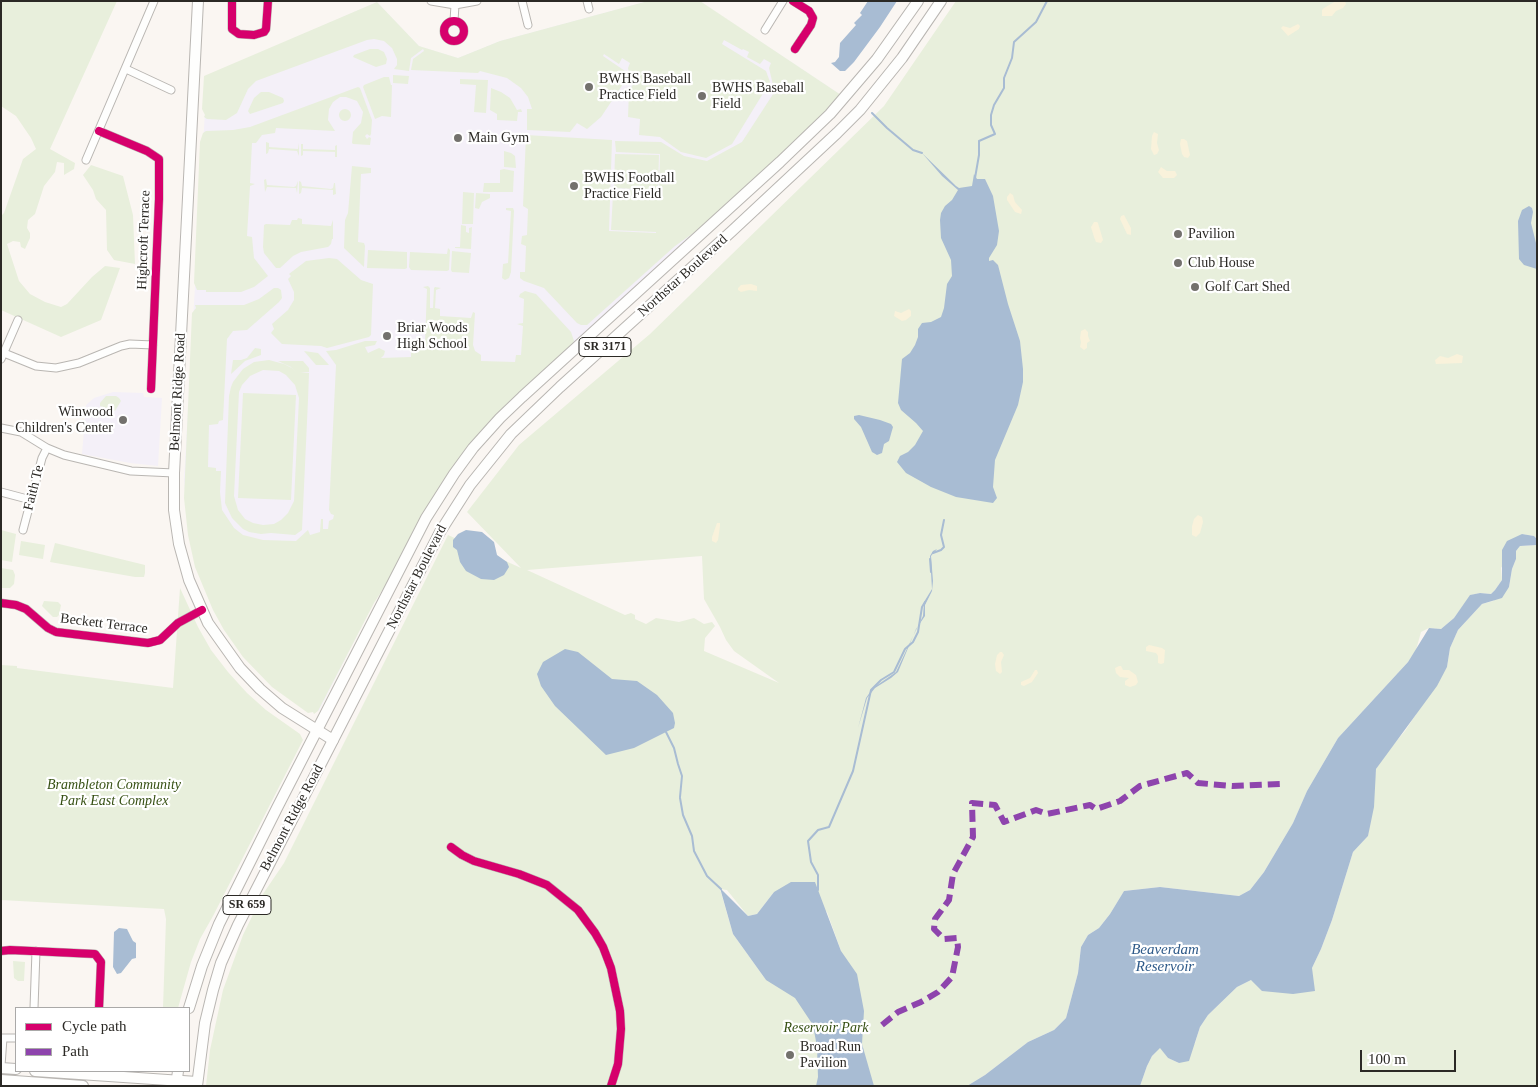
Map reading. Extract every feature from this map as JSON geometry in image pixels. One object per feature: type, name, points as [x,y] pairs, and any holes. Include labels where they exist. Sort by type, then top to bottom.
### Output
[{"type":"main road","name":"Belmont Ridge Road","points":[[197,1084],[204,1023],[221,963],[258,884],[334,740],[282,708],[240,668],[217,637],[202,610],[189,580],[179,544],[174,510],[174,473],[198,1]]},
{"type":"main road","name":"Northstar Boulevard","points":[[317,731],[426,518],[444,488],[473,448],[522,396],[780,162],[830,114],[877,59],[918,1]]},
{"type":"main road","name":"Northstar Boulevard","points":[[334,740],[440,532],[470,485],[494,453],[560,387],[732,231],[860,110],[902,58],[940,1]]},
{"type":"main road","name":"Belmont Ridge Road","points":[[189,1007],[202,966],[219,924],[317,731]]},
{"type":"main road","points":[[1,1067],[15,1069]]},
{"type":"main road","points":[[53,1072],[177,1079],[197,1084]]},
{"type":"main road","points":[[1,1080],[83,1086]]},
{"type":"street","points":[[86,160],[154,1]]},
{"type":"street","points":[[232,1],[232,29],[239,34],[254,35],[264,32],[266,29],[268,1]]},
{"type":"street","points":[[431,1],[455,5],[477,1]]},
{"type":"street","points":[[522,1],[528,26]]},
{"type":"street","points":[[587,1],[589,9]]},
{"type":"street","points":[[765,30],[783,1]]},
{"type":"street","points":[[793,1],[809,11],[813,18],[811,25],[795,49]]},
{"type":"street","points":[[454,21],[455,5]]},
{"type":"street","points":[[126,70],[171,90]]},
{"type":"street","name":"Highcroft Terrace","points":[[99,131],[147,151],[159,159],[151,389]]},
{"type":"street","points":[[18,320],[3,356],[36,366],[56,368],[79,362],[121,346],[130,344],[152,345]]},
{"type":"street","points":[[1,428],[21,432],[47,448],[64,455],[131,471],[174,473]]},
{"type":"street","name":"Faith Te","points":[[23,530],[42,458],[47,448]]},
{"type":"street","points":[[1,492],[31,500]]},
{"type":"street","name":"Beckett Terrace","points":[[1,603],[16,605],[26,609],[48,628],[56,632],[148,643],[160,640],[178,623],[202,610]]},
{"type":"street","points":[[451,847],[474,861],[519,874],[547,885],[568,901],[591,927],[606,955],[615,982],[620,1011],[621,1029],[618,1064],[611,1086]]},
{"type":"street","points":[[1,951],[92,953],[98,956],[101,962],[99,1007]]},
{"type":"street","points":[[34,1007],[36,951]]},
{"type":"street","points":[[1,1067],[2,1038],[15,1038]]},
{"type":"shaded area","name":"Briar Woods High School","points":[[648,1],[699,1],[841,95],[471,445],[442,483],[421,518],[374,602],[319,711],[306,711],[189,536],[184,479],[207,76],[377,2],[419,46],[458,58],[500,41]]},
{"type":"shaded area","name":"Winwood Children's Center","points":[[113,392],[143,393],[144,397],[162,398],[158,466],[82,454],[86,405],[94,398]]},
{"type":"green space","points":[[1,1],[117,1],[50,149],[75,163],[74,169],[64,175],[64,163],[57,162],[55,172],[44,186],[35,214],[28,220],[27,228],[30,238],[25,249],[21,247],[20,242],[13,241],[7,244],[19,281],[30,294],[45,302],[61,307],[67,304],[105,266],[120,268],[101,320],[61,337],[1,310],[1,216],[4,213],[23,159],[36,149],[16,116],[1,106]]},
{"type":"green space","points":[[648,1],[700,1],[841,95],[794,144],[702,227],[675,246],[587,325],[577,323],[544,288],[520,278],[520,272],[525,272],[526,246],[521,244],[522,236],[527,235],[528,209],[523,206],[526,135],[612,140],[609,231],[656,233],[611,230],[613,195],[658,197],[614,194],[614,190],[659,191],[660,154],[616,152],[615,141],[661,142],[684,156],[707,161],[742,142],[777,88],[773,85],[769,68],[771,63],[764,59],[760,64],[747,57],[749,52],[724,40],[722,44],[766,71],[770,82],[732,144],[706,158],[681,152],[660,137],[639,135],[640,119],[628,117],[629,91],[634,83],[630,80],[628,68],[630,63],[622,58],[619,64],[604,54],[603,56],[625,71],[627,78],[601,117],[587,129],[577,123],[570,132],[527,130],[527,109],[532,109],[528,97],[521,88],[507,78],[480,71],[478,73],[411,70],[413,59],[424,51],[423,49],[411,58],[409,71],[394,69],[397,65],[397,59],[392,48],[384,41],[374,39],[256,81],[248,89],[237,113],[226,120],[207,119],[204,117],[202,109],[204,76],[377,2],[419,46],[458,58],[500,41]]},
{"type":"green space","name":"Reservoir Park","points":[[956,1],[1537,1],[1537,539],[1534,536],[1522,534],[1501,568],[1502,580],[1491,594],[1480,593],[1471,595],[1454,618],[1441,629],[1429,628],[1421,632],[1416,650],[1408,662],[1338,738],[1307,791],[1293,823],[1264,872],[1250,890],[1239,896],[1160,887],[1124,891],[1110,914],[1099,928],[1088,935],[1081,947],[1078,973],[1066,1018],[1054,1030],[1028,1042],[985,1075],[967,1086],[206,1086],[210,1050],[223,990],[243,935],[263,894],[284,863],[448,535],[521,568],[467,512],[519,445],[650,334],[884,106]],"holes":[[[702,556],[704,599],[726,640],[734,651],[779,683],[704,651],[705,638],[715,626],[712,622],[704,624],[694,618],[679,622],[656,618],[646,624],[635,619],[635,615],[631,613],[625,615],[527,570]],[[720,889],[727,890],[748,916],[757,914],[774,892],[827,912],[841,951],[766,980],[733,934]]]},
{"type":"green space","points":[[370,49],[378,49],[384,52],[387,59],[386,64],[376,67],[353,57]]},
{"type":"green space","points":[[393,75],[409,76],[408,84],[393,83]]},
{"type":"green space","points":[[384,77],[389,77],[392,85],[391,117],[382,116],[375,119],[363,87]]},
{"type":"green space","points":[[460,79],[488,80],[486,113],[474,112],[476,85],[460,84]]},
{"type":"green space","points":[[358,87],[372,120],[371,134],[370,136],[367,134],[365,136],[367,139],[371,138],[370,145],[352,143],[353,132],[361,123],[363,112],[357,101],[346,97],[340,97],[333,102],[329,109],[328,120],[335,131],[276,128],[275,133],[262,135],[256,143],[252,143],[250,183],[255,184],[250,186],[247,236],[252,237],[254,258],[268,276],[254,287],[241,292],[206,292],[206,290],[197,290],[194,283],[200,142],[203,133],[206,131],[250,127]]},
{"type":"green space","points":[[491,88],[510,98],[517,110],[521,109],[522,112],[518,112],[517,121],[497,120],[497,114],[490,110]]},
{"type":"green space","points":[[261,92],[269,92],[283,98],[284,101],[283,103],[250,114],[248,111],[254,98]]},
{"type":"green space","points":[[345,109],[351,115],[345,121],[339,115]]},
{"type":"green space","points":[[266,142],[269,143],[269,147],[298,149],[299,143],[299,156],[297,151],[269,149],[266,154]]},
{"type":"green space","points":[[301,144],[303,144],[303,149],[335,150],[337,145],[337,157],[335,157],[335,152],[303,151],[301,156]]},
{"type":"green space","points":[[504,151],[515,156],[516,168],[504,167]]},
{"type":"green space","points":[[615,154],[659,155],[658,190],[614,188]]},
{"type":"green space","points":[[91,165],[123,176],[133,215],[135,264],[114,260],[107,250],[106,210],[96,199],[93,190],[83,175]]},
{"type":"green space","points":[[352,166],[371,168],[371,173],[361,174],[358,242],[364,243],[365,246],[364,267],[344,248],[345,220],[348,213]]},
{"type":"green space","points":[[500,170],[514,171],[513,192],[483,192],[484,183],[500,183]]},
{"type":"green space","points":[[266,179],[267,185],[294,187],[298,181],[297,193],[296,188],[267,187],[265,192],[264,180]]},
{"type":"green space","points":[[299,181],[302,186],[331,189],[335,183],[336,194],[333,195],[333,190],[302,188],[299,194]]},
{"type":"green space","points":[[463,192],[474,193],[473,224],[462,224]]},
{"type":"green space","points":[[476,193],[490,194],[490,198],[482,202],[479,209],[475,208]]},
{"type":"green space","points":[[506,208],[513,208],[514,211],[511,272],[509,278],[505,280],[502,278],[503,264],[508,263],[511,211],[506,210]]},
{"type":"green space","points":[[298,218],[302,219],[302,224],[331,226],[333,220],[333,239],[331,244],[328,247],[301,252],[293,256],[280,268],[276,268],[264,253],[264,225],[290,225],[292,220],[297,220]]},
{"type":"green space","points":[[461,225],[466,226],[466,232],[469,233],[469,228],[472,227],[471,249],[455,248],[460,247]]},
{"type":"green space","points":[[448,248],[450,250],[449,270],[447,271],[411,270],[409,267],[410,252],[447,254]]},
{"type":"green space","points":[[368,250],[407,252],[407,268],[367,268]]},
{"type":"green space","points":[[452,251],[471,253],[469,273],[452,272]]},
{"type":"green space","points":[[329,258],[337,259],[361,280],[373,284],[371,335],[327,348],[282,344],[271,333],[274,329],[272,324],[288,310],[294,300],[294,292],[288,279],[291,276],[289,274],[306,261]]},
{"type":"green space","points":[[428,286],[430,288],[430,308],[433,308],[434,288],[441,288],[436,290],[435,308],[440,309],[440,316],[471,318],[473,312],[475,313],[473,345],[475,351],[481,355],[481,361],[515,362],[516,355],[521,355],[523,326],[517,324],[523,323],[524,299],[519,297],[525,291],[536,294],[571,332],[574,341],[461,457],[423,513],[318,711],[314,714],[313,712],[308,713],[272,687],[243,657],[213,610],[195,567],[188,535],[184,498],[192,313],[196,308],[195,305],[244,305],[259,299],[274,288],[281,290],[282,298],[279,302],[247,330],[233,331],[227,339],[223,420],[219,421],[218,424],[209,425],[208,467],[221,471],[220,492],[222,510],[234,528],[243,535],[263,540],[296,541],[308,530],[310,535],[320,532],[321,519],[323,519],[323,529],[328,529],[329,521],[333,519],[334,515],[329,510],[336,365],[326,351],[336,350],[365,341],[377,341],[375,345],[365,347],[368,353],[379,348],[385,351],[381,358],[411,357],[411,352],[417,349],[420,342],[425,342],[427,289],[423,287]]},
{"type":"green space","points":[[255,348],[261,349],[261,355],[245,361],[231,374],[233,360],[247,358]]},
{"type":"green space","points":[[304,351],[318,353],[329,365],[316,365]]},
{"type":"green space","points":[[269,360],[292,368],[291,367],[278,361],[303,361],[309,368],[309,372],[300,372],[309,373],[302,530],[295,535],[249,532],[232,518],[225,503],[229,396],[233,382],[243,369],[254,362]],"holes":[[[263,370],[279,371],[286,375],[295,385],[299,398],[294,501],[288,513],[281,520],[274,524],[263,525],[245,519],[238,510],[234,496],[239,392],[250,376]]]},
{"type":"green space","points":[[243,393],[296,395],[291,500],[238,498]]},
{"type":"green space","points":[[106,396],[116,396],[121,401],[115,411],[100,406],[100,403]]},
{"type":"green space","points":[[1,530],[16,534],[12,562],[1,560]]},
{"type":"green space","points":[[21,541],[45,545],[43,559],[19,555]]},
{"type":"green space","points":[[55,543],[145,565],[144,577],[50,562]]},
{"type":"green space","points":[[1537,545],[1537,1086],[1140,1086],[1152,1056],[1160,1047],[1168,1058],[1179,1063],[1195,1043],[1200,1027],[1208,1015],[1237,987],[1251,980],[1312,968],[1332,920],[1353,852],[1368,836],[1376,769],[1387,752],[1405,731],[1447,667],[1450,648],[1458,630],[1482,604],[1493,601],[1509,587],[1516,559],[1516,551],[1520,546]]},
{"type":"green space","points":[[1,568],[13,570],[15,575],[14,584],[10,588],[1,588]]},
{"type":"green space","name":"Brambleton Community Park East Complex","points":[[180,588],[211,650],[228,672],[247,693],[266,710],[300,734],[303,740],[200,939],[191,962],[178,1007],[163,1007],[166,919],[164,909],[1,900],[1,665],[173,688]]},
{"type":"green space","points":[[44,601],[58,602],[61,605],[57,617],[53,617],[42,606]]},
{"type":"green space","points":[[13,961],[25,962],[24,981],[18,981],[14,978]]},
{"type":"sand","points":[[1336,1],[1345,1],[1346,4],[1332,16],[1322,16],[1322,10]]},
{"type":"sand","points":[[1298,24],[1300,26],[1299,29],[1288,36],[1281,28],[1283,26],[1290,28]]},
{"type":"sand","points":[[1154,132],[1158,134],[1157,143],[1159,150],[1154,155],[1151,149]]},
{"type":"sand","points":[[1181,139],[1187,141],[1190,155],[1188,158],[1182,154]]},
{"type":"sand","points":[[1161,167],[1167,171],[1175,171],[1177,175],[1174,178],[1163,178],[1158,172]]},
{"type":"sand","points":[[1010,193],[1022,210],[1021,214],[1015,212],[1007,200]]},
{"type":"sand","points":[[1124,215],[1131,228],[1131,235],[1127,234],[1120,219]]},
{"type":"sand","points":[[1094,222],[1098,223],[1103,240],[1101,243],[1096,242],[1094,237],[1091,227]]},
{"type":"sand","points":[[751,284],[757,286],[757,291],[741,292],[738,290],[741,285]]},
{"type":"sand","points":[[909,309],[911,316],[906,320],[902,321],[894,316],[895,311],[901,313]]},
{"type":"sand","points":[[1085,329],[1088,332],[1090,341],[1084,350],[1080,347],[1080,338],[1081,331]]},
{"type":"sand","points":[[1457,354],[1463,356],[1462,363],[1436,364],[1435,360],[1440,356],[1448,358]]},
{"type":"sand","points":[[1198,515],[1202,517],[1203,522],[1200,533],[1196,537],[1192,535],[1192,526],[1194,519]]},
{"type":"sand","points":[[717,523],[720,523],[720,526],[716,543],[712,541],[712,537]]},
{"type":"sand","points":[[1149,645],[1165,650],[1164,663],[1158,663],[1156,653],[1146,651],[1146,647]]},
{"type":"sand","points":[[1000,652],[1004,655],[1001,662],[1002,672],[1000,674],[996,671],[995,664],[997,655]]},
{"type":"sand","points":[[1119,666],[1123,670],[1129,670],[1136,675],[1138,682],[1136,685],[1130,687],[1125,685],[1125,681],[1129,678],[1120,677],[1116,673],[1115,668]]},
{"type":"sand","points":[[1035,670],[1038,673],[1032,682],[1024,686],[1021,685],[1021,682],[1030,678]]},
{"type":"water","points":[[868,1],[897,1],[854,62],[845,71],[840,71],[831,63],[835,62],[839,57],[840,43],[856,25],[854,23],[862,15],[860,13]]},
{"type":"water","points":[[922,153],[959,188],[972,186],[974,174],[977,179],[985,179],[993,196],[999,231],[997,245],[989,261],[993,260],[998,265],[1020,341],[1023,382],[1018,405],[995,460],[993,487],[997,498],[993,503],[956,497],[931,487],[906,473],[897,462],[900,456],[908,452],[915,445],[923,431],[901,410],[898,403],[902,359],[910,353],[915,345],[918,329],[922,323],[931,322],[941,317],[947,284],[952,276],[951,260],[941,238],[940,220],[945,206],[952,200],[958,190],[942,176]]},
{"type":"water","points":[[1529,206],[1533,212],[1531,223],[1537,247],[1537,269],[1524,265],[1519,259],[1518,221],[1522,210]]},
{"type":"water","points":[[859,415],[880,420],[891,424],[893,427],[889,441],[884,444],[882,453],[877,455],[872,452],[861,427],[854,419],[854,416]]},
{"type":"water","points":[[466,530],[482,532],[494,542],[497,555],[507,562],[509,567],[504,575],[494,580],[481,579],[466,571],[460,562],[457,550],[453,547],[453,540],[458,534]]},
{"type":"water","name":"Beaverdam Reservoir","points":[[1522,534],[1534,536],[1537,539],[1537,545],[1520,546],[1516,551],[1516,559],[1509,587],[1502,598],[1482,604],[1458,630],[1450,648],[1447,667],[1437,686],[1376,769],[1374,807],[1368,836],[1353,852],[1332,920],[1312,968],[1315,991],[1293,994],[1262,991],[1251,980],[1237,987],[1208,1015],[1200,1027],[1189,1061],[1179,1063],[1168,1058],[1160,1048],[1152,1056],[1140,1086],[967,1086],[985,1075],[1028,1042],[1054,1030],[1066,1018],[1078,973],[1081,947],[1088,935],[1099,928],[1110,914],[1124,891],[1160,887],[1239,896],[1250,890],[1264,872],[1293,823],[1307,791],[1338,738],[1408,662],[1429,628],[1441,629],[1454,618],[1470,595],[1480,593],[1491,594],[1495,590],[1502,580],[1502,550],[1507,541]]},
{"type":"water","points":[[937,549],[931,556],[933,581],[932,591],[925,605],[925,616],[918,626],[923,616],[924,602],[932,589],[930,556]]},
{"type":"water","points":[[913,636],[898,672],[875,688],[867,698],[858,728],[866,698],[873,688],[896,672]]},
{"type":"water","points":[[565,649],[578,652],[612,679],[637,681],[657,695],[673,713],[674,728],[634,748],[606,755],[555,706],[541,686],[537,674],[543,662]]},
{"type":"water","points":[[791,882],[815,882],[841,951],[857,974],[864,1011],[862,1044],[874,1086],[816,1086],[818,1077],[817,1047],[813,1025],[795,998],[766,980],[733,934],[720,888],[748,916],[757,914],[774,892]]},
{"type":"water","points":[[119,928],[127,929],[136,943],[136,958],[132,959],[121,973],[117,974],[113,967],[114,932]]},
{"type":"waterway","points":[[975,178],[979,155],[979,141],[995,134],[991,125],[991,115],[994,105],[1004,88],[1004,78],[1012,58],[1014,42],[1036,22],[1047,1]]},
{"type":"waterway","points":[[872,113],[913,150],[922,153]]},
{"type":"waterway","points":[[933,553],[944,547],[941,535],[944,520]]},
{"type":"waterway","points":[[930,559],[931,572]]},
{"type":"waterway","points":[[818,890],[818,875],[811,862],[808,841],[818,830],[829,827],[853,771],[871,690],[881,680],[894,672],[905,649],[913,642],[918,632],[922,607],[925,602]]},
{"type":"waterway","points":[[666,732],[674,748],[682,776],[680,797]]},
{"type":"waterway","points":[[680,798],[683,815],[692,836],[694,851],[707,876],[721,889]]},
{"type":"marked path","points":[[882,1025],[898,1012],[938,992],[952,977],[958,947],[957,938],[944,939],[934,929],[935,919],[949,900],[953,874],[973,837],[972,803],[995,805],[1004,822],[1036,810],[1047,814],[1090,805],[1096,809],[1120,801],[1140,786],[1187,773],[1198,783],[1232,786],[1280,784]]},
{"type":"cycle path","points":[[232,1],[232,29],[239,34],[254,35],[264,32],[266,29],[268,1]]},
{"type":"cycle path","points":[[793,1],[809,11],[813,18],[811,25],[795,49]]},
{"type":"cycle path","points":[[454,21],[461,24],[464,31],[461,38],[454,41],[447,38],[444,31],[447,24],[454,21]]},
{"type":"cycle path","points":[[99,131],[147,151],[159,159],[151,389]]},
{"type":"cycle path","points":[[1,603],[16,605],[26,609],[48,628],[56,632],[148,643],[160,640],[178,623],[202,610]]},
{"type":"cycle path","points":[[451,847],[474,861],[519,874],[547,885],[578,910],[595,933],[611,968],[620,1011],[621,1029],[618,1064],[611,1086]]},
{"type":"cycle path","points":[[1,951],[95,954],[101,962],[99,1007]]},
{"type":"place","name":"BWHS Baseball Practice Field","points":[[589,87]]},
{"type":"place","name":"BWHS Baseball Field","points":[[702,96]]},
{"type":"place","name":"Main Gym","points":[[458,138]]},
{"type":"place","name":"BWHS Football Practice Field","points":[[574,186]]},
{"type":"place","name":"Pavilion","points":[[1178,234]]},
{"type":"place","name":"Club House","points":[[1178,263]]},
{"type":"place","name":"Golf Cart Shed","points":[[1195,287]]},
{"type":"place","name":"Briar Woods High School","points":[[387,336]]},
{"type":"place","name":"Winwood Children's Center","points":[[123,420]]},
{"type":"place","name":"Broad Run Pavilion","points":[[790,1055]]}]
